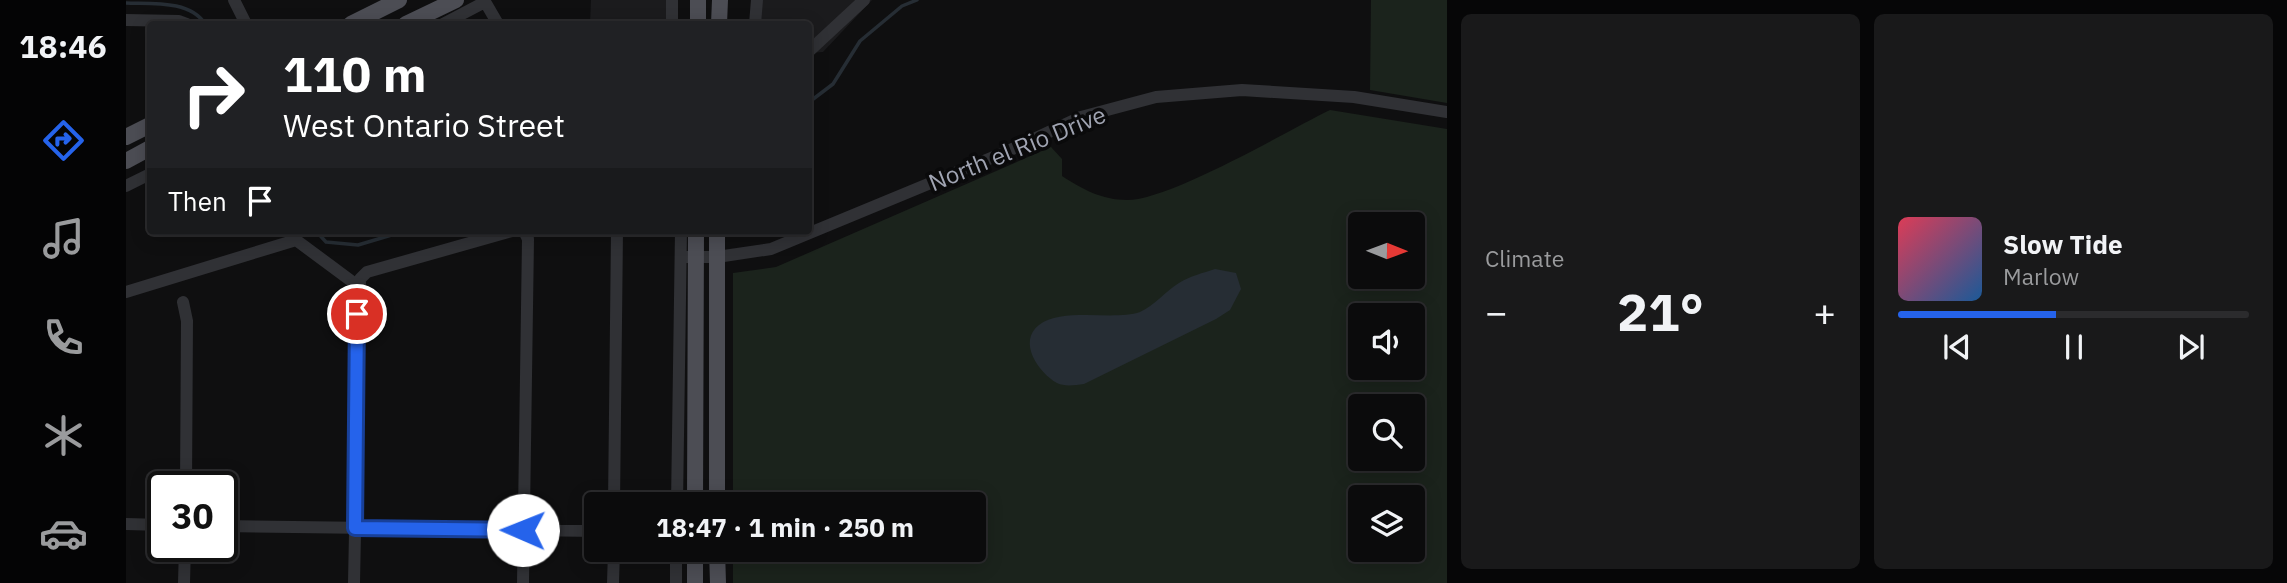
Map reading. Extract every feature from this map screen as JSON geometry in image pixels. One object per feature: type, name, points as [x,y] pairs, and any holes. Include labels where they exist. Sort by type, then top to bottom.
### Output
[{"type":"main road","points":[[357,21],[399,0]]},
{"type":"main road","points":[[412,21],[456,0]]},
{"type":"main road","points":[[698,0],[698,21]]},
{"type":"main road","points":[[719,21],[720,0]]},
{"type":"main road","points":[[128,131],[147,126]]},
{"type":"main road","points":[[126,161],[147,150]]},
{"type":"main road","points":[[695,235],[688,257],[695,492]]},
{"type":"main road","points":[[717,492],[718,235]]},
{"type":"main road","points":[[695,562],[695,583]]},
{"type":"main road","points":[[718,562],[718,583]]},
{"type":"street","points":[[234,0],[244,21]]},
{"type":"street","points":[[672,0],[672,21]]},
{"type":"street","points":[[755,21],[757,0]]},
{"type":"street","points":[[812,49],[864,0]]},
{"type":"street","points":[[452,21],[485,1],[496,21]]},
{"type":"street","points":[[126,20],[179,21]]},
{"type":"street","points":[[812,38],[825,38]]},
{"type":"street","name":"North el Rio Drive","points":[[812,232],[1008,151],[1081,117],[1156,97],[1242,90],[1354,97],[1447,112]]},
{"type":"street","points":[[126,186],[147,176]]},
{"type":"street","points":[[354,583],[359,282],[367,272],[498,235]]},
{"type":"street","points":[[523,583],[526,235]]},
{"type":"street","points":[[614,492],[617,235]]},
{"type":"street","points":[[678,492],[688,257],[682,235]]},
{"type":"street","name":"North el Rio Drive","points":[[688,257],[717,257],[771,249],[805,235]]},
{"type":"street","points":[[126,292],[294,236],[359,282]]},
{"type":"street","points":[[183,302],[187,321],[186,471]]},
{"type":"street","points":[[126,524],[147,525]]},
{"type":"street","points":[[238,526],[584,531]]},
{"type":"street","points":[[184,583],[185,562]]},
{"type":"street","points":[[613,583],[614,562]]},
{"type":"street","points":[[676,583],[677,562]]},
{"type":"shaded area","points":[[591,0],[675,0],[675,21],[590,21]]},
{"type":"shaded area","points":[[754,0],[872,0],[823,52],[812,53],[812,21],[753,21]]},
{"type":"shaded area","points":[[1371,0],[1447,0],[1447,103],[1370,90]]},
{"type":"shaded area","points":[[1330,110],[1447,129],[1447,583],[733,583],[733,562],[986,562],[986,492],[733,492],[733,273],[776,267],[1051,147],[1062,159],[1062,176],[1093,193],[1127,200],[1171,189]]},
{"type":"shaded area","points":[[1215,269],[1236,273],[1241,289],[1230,310],[1084,384],[1057,383],[1043,372],[1033,357],[1030,340],[1033,332],[1049,320],[1074,315],[1140,312],[1174,286]]},
{"type":"waterway","points":[[812,100],[833,84],[860,41],[902,6],[917,0]]},
{"type":"waterway","points":[[126,3],[180,7],[202,21]]},
{"type":"waterway","points":[[320,235],[326,242],[358,245],[392,235]]},
{"type":"route","points":[[357,314],[355,528],[523,530]]}]
